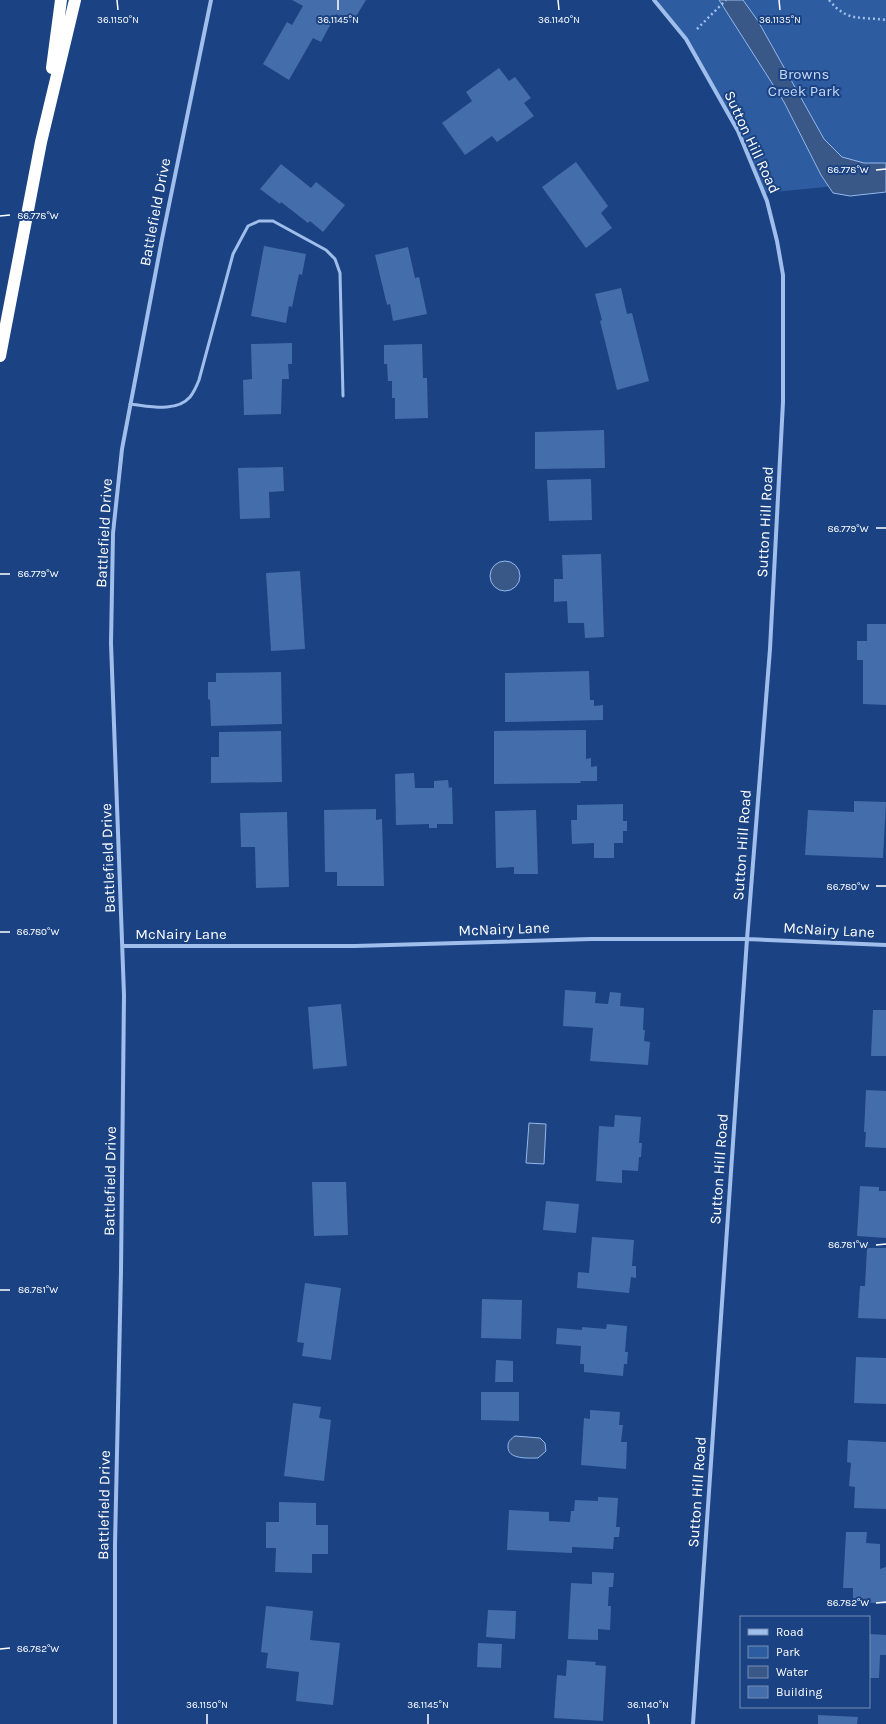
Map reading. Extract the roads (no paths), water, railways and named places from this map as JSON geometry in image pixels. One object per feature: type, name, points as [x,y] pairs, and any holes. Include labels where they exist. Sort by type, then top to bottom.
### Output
[{"type":"highway","points":[[42,142],[61,0]]},
{"type":"highway","points":[[0,356],[42,142],[75,0]]},
{"type":"street","name":"Battlefield Drive","points":[[115,1724],[115,1545],[124,1064],[123,946],[111,643],[113,533],[122,449],[130,404],[211,0]]},
{"type":"street","name":"Sutton Hill Road","points":[[654,0],[686,39],[738,131],[767,201],[777,241],[783,275],[784,402],[770,649],[747,939],[693,1724]]},
{"type":"street","name":"McNairy Lane","points":[[123,946],[347,946],[591,938],[747,939],[886,945]]},
{"type":"lane","points":[[130,404],[172,407],[186,401],[192,396],[199,380],[233,254],[248,226],[259,220],[273,221],[326,250],[334,258],[340,273],[343,396]]},
{"type":"water","points":[[719,0],[743,0],[758,21],[824,139],[842,157],[864,163],[886,163],[886,192],[850,196],[833,193],[821,175],[784,102]]},
{"type":"water","points":[[505,561],[511,562],[519,570],[519,582],[511,590],[505,591],[499,590],[491,582],[490,576],[491,570],[499,562]]},
{"type":"water","points":[[529,1123],[546,1124],[544,1164],[526,1163]]},
{"type":"water","points":[[515,1436],[540,1438],[545,1443],[546,1451],[538,1458],[524,1458],[515,1456],[511,1454],[508,1446],[509,1441]]},
{"type":"park label","name":"Browns Creek Park","points":[[804,82]]}]
